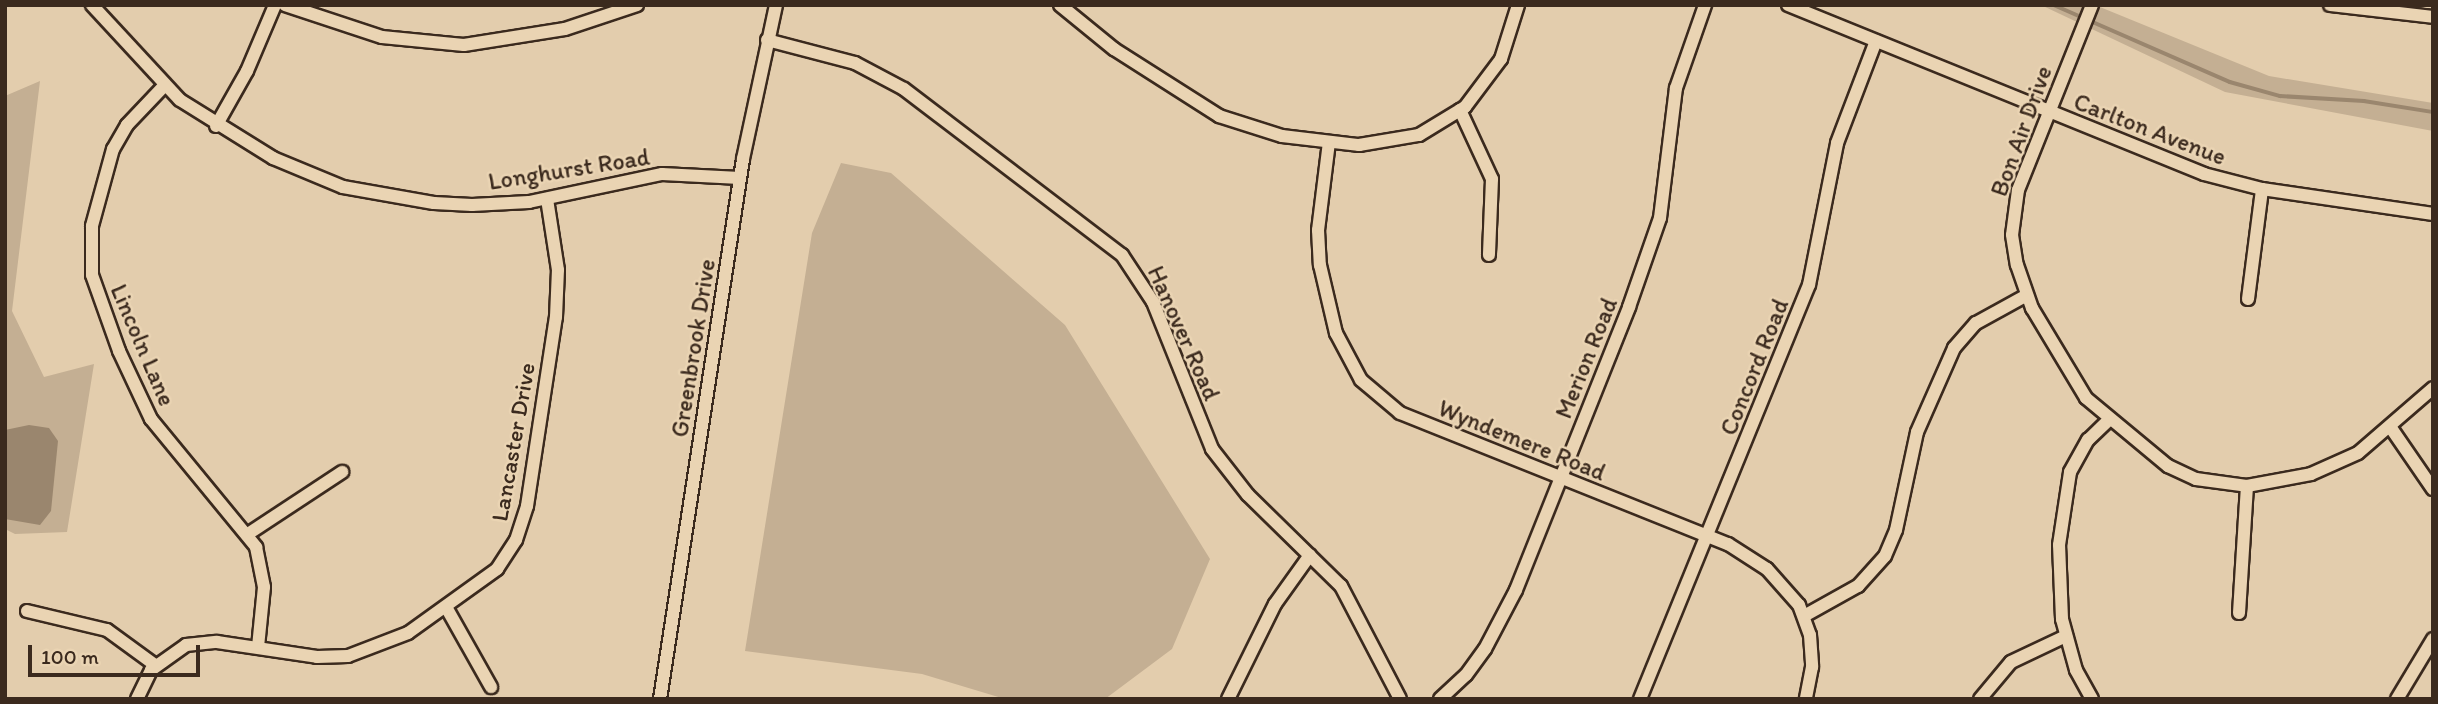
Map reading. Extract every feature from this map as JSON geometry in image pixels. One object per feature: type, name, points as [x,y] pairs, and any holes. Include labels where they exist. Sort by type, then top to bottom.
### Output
[{"type":"street","name":"Longhurst Road","points":[[92,5],[164,86],[216,126],[290,166],[343,187],[434,203],[510,204],[547,199],[662,174],[740,178]]},
{"type":"street","points":[[216,126],[247,71],[275,5]]},
{"type":"street","points":[[285,5],[382,37],[464,45],[565,29],[637,5]]},
{"type":"street","name":"Greenbrook Drive","points":[[660,699],[740,178],[776,5]]},
{"type":"street","points":[[1060,5],[1099,39],[1204,108],[1267,132],[1329,142],[1390,143],[1432,130],[1460,110],[1497,66],[1518,5]]},
{"type":"street","name":"Merion Road","points":[[1440,699],[1466,675],[1485,649],[1523,574],[1655,236],[1664,200],[1676,88],[1704,5]]},
{"type":"street","name":"Carlton Avenue","points":[[1787,5],[2204,174],[2262,190],[2433,214]]},
{"type":"street","name":"Bon Air Drive","points":[[2092,5],[2014,205],[2014,250],[2027,295],[2068,374],[2109,420],[2155,458],[2181,473],[2247,486],[2277,483],[2327,468],[2391,428],[2433,388]]},
{"type":"street","points":[[2330,5],[2433,17]]},
{"type":"street","name":"Hanover Road","points":[[767,40],[855,63],[904,89],[1115,248],[1134,268],[1153,302],[1212,449],[1235,481],[1351,600],[1400,699]]},
{"type":"street","name":"Concord Road","points":[[1640,699],[1809,285],[1837,143],[1876,41]]},
{"type":"street","name":"Lincoln Lane","points":[[164,86],[127,125],[113,149],[92,226],[92,275],[119,351],[150,419],[248,534],[262,573],[258,647]]},
{"type":"street","points":[[1460,110],[1492,179],[1489,256]]},
{"type":"street","name":"Wyndemere Road","points":[[1329,142],[1318,230],[1320,265],[1333,324],[1351,366],[1400,413],[1706,535],[1767,569],[1804,616],[1812,651],[1806,699]]},
{"type":"street","points":[[2248,299],[2262,190]]},
{"type":"street","name":"Lancaster Drive","points":[[137,699],[155,665],[186,645],[217,642],[317,657],[348,656],[393,640],[446,607],[497,569],[516,540],[527,506],[558,294],[547,199]]},
{"type":"street","points":[[1804,616],[1858,586],[1885,556],[1896,530],[1917,432],[1954,348],[1976,323],[2027,295]]},
{"type":"street","points":[[2092,699],[2066,636],[2058,575],[2064,500],[2076,460],[2109,420]]},
{"type":"street","points":[[2391,428],[2433,489]]},
{"type":"street","points":[[248,534],[342,472]]},
{"type":"street","points":[[2239,613],[2247,486]]},
{"type":"street","points":[[1228,699],[1271,610],[1310,555]]},
{"type":"street","points":[[446,607],[491,687]]},
{"type":"street","points":[[27,611],[107,630],[155,665]]},
{"type":"street","points":[[1980,699],[2011,663],[2066,636]]},
{"type":"street","points":[[2397,699],[2433,639]]},
{"type":"shaded area","points":[[2041,5],[2095,5],[2269,76],[2433,103],[2433,131],[2225,92]]},
{"type":"shaded area","points":[[40,81],[12,311],[44,377],[94,364],[67,532],[15,534],[5,529],[5,96]]},
{"type":"shaded area","points":[[841,163],[891,173],[1065,325],[1210,559],[1172,649],[1105,699],[1005,699],[922,674],[745,651],[812,233]]},
{"type":"shaded area","points":[[29,425],[49,428],[58,441],[51,511],[40,525],[5,519],[5,430]]},
{"type":"waterway","points":[[2054,5],[2230,82],[2280,96],[2364,101],[2433,112]]}]
